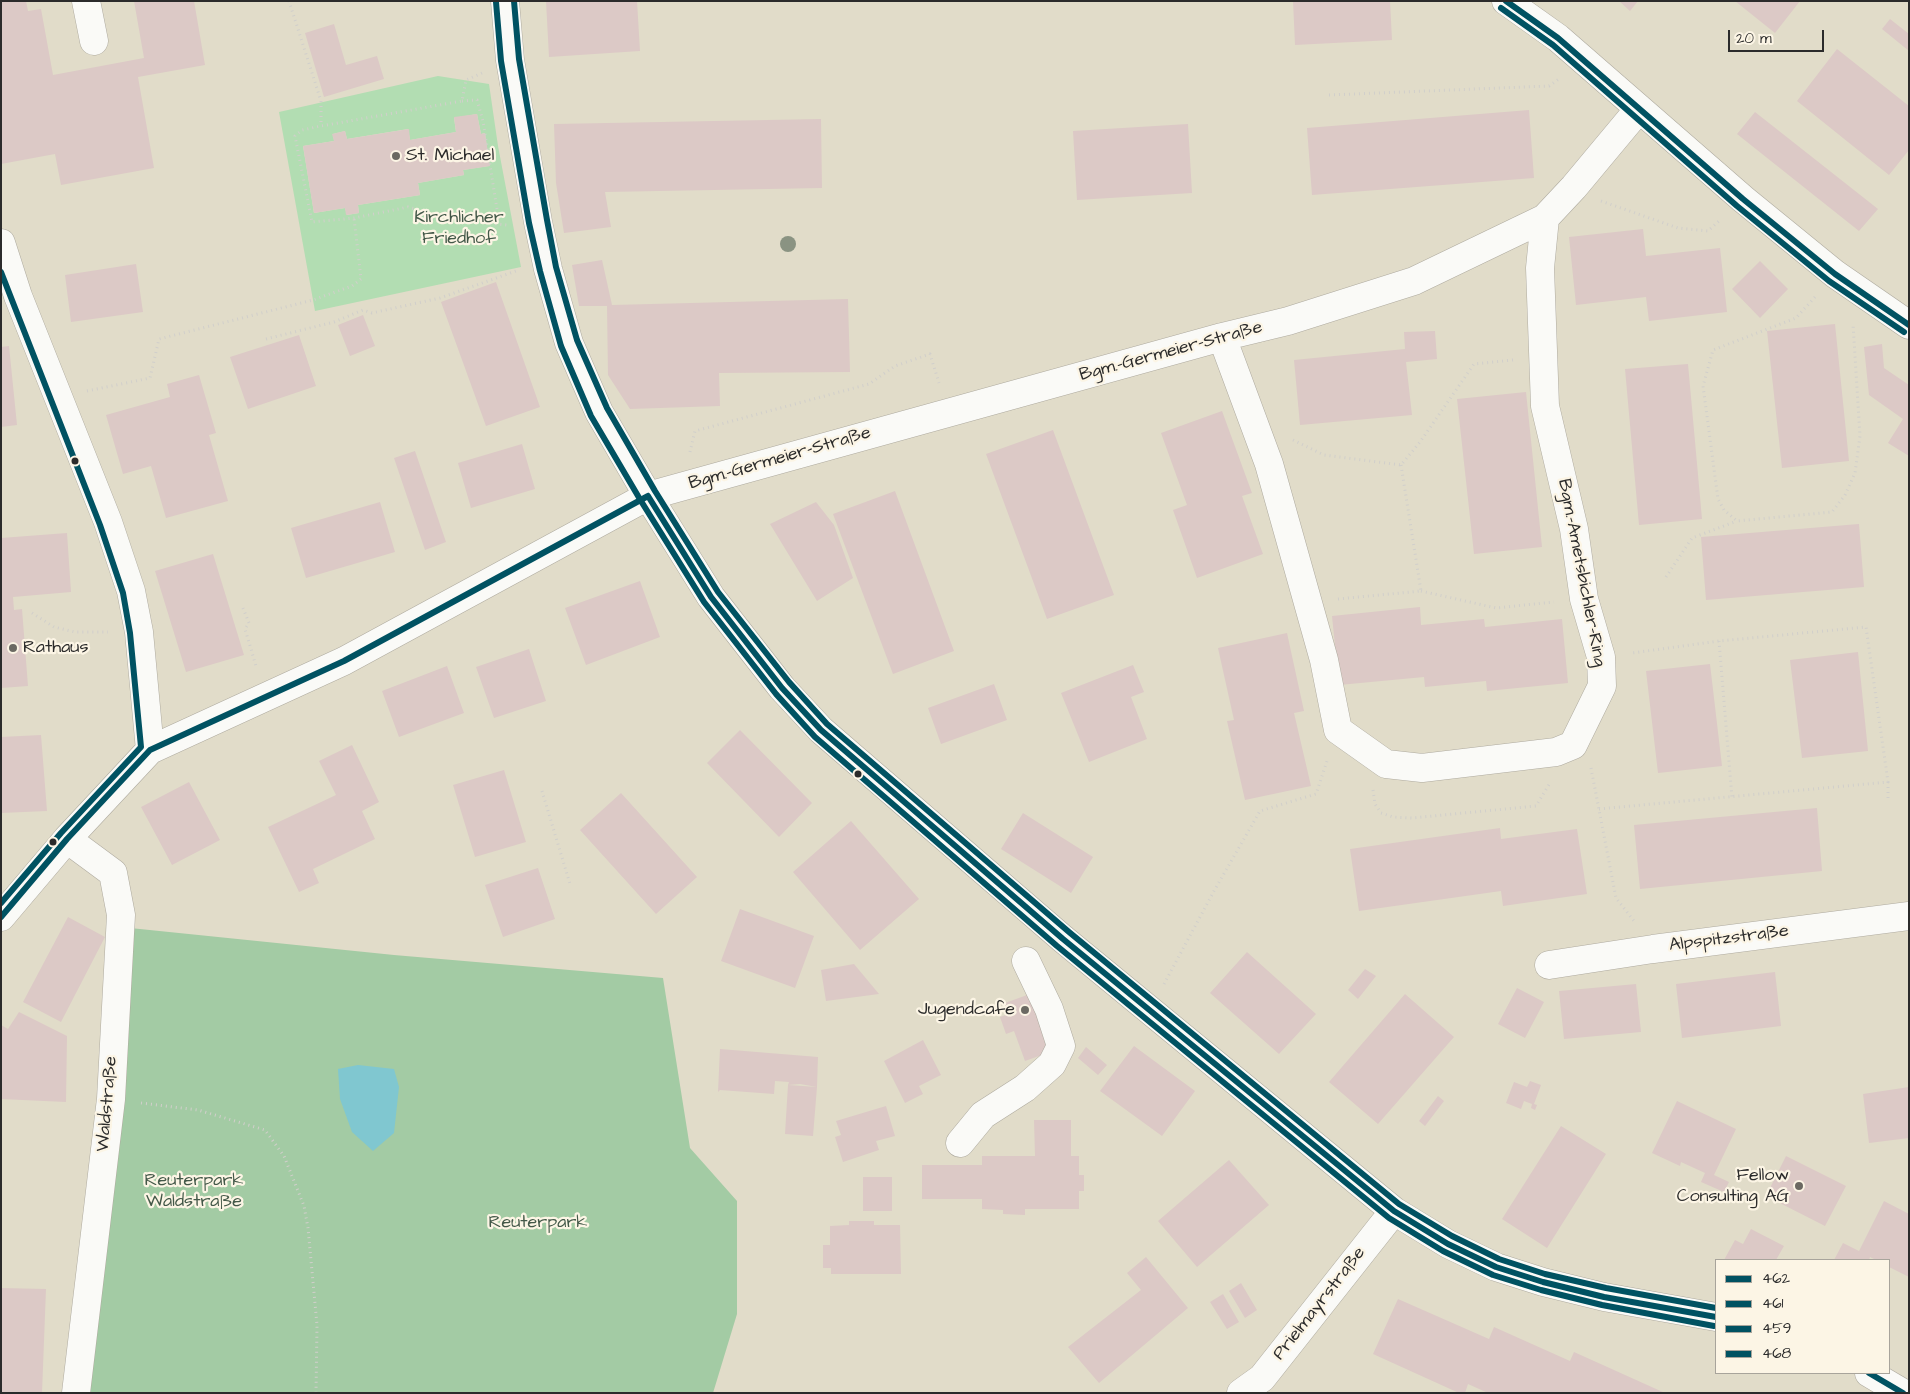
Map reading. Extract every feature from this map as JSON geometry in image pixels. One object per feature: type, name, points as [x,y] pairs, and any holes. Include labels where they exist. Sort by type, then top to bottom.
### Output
[{"type":"street","points":[[86,1],[94,41]]},
{"type":"street","points":[[505,1],[510,60],[538,222],[548,269],[569,343],[600,412],[648,496],[712,597],[782,688],[821,730],[1063,939],[1394,1211],[1448,1244],[1496,1267],[1544,1282],[1604,1297],[1715,1317]]},
{"type":"street","points":[[1506,1],[1558,38],[1743,199],[1843,280],[1909,325]]},
{"type":"street","name":"Bgm.-Germeier-Straße","points":[[150,750],[344,660],[648,496],[1222,337],[1288,321],[1414,281],[1545,218],[1574,187],[1639,109]]},
{"type":"street","name":"Bgm.-Ametsbichler-Ring","points":[[1545,218],[1540,268],[1545,406],[1574,529],[1584,599],[1601,657],[1602,686],[1578,735]]},
{"type":"street","points":[[1,243],[10,297],[60,396],[108,522],[131,591],[139,632],[150,750],[67,839],[1,916]]},
{"type":"street","points":[[1222,337],[1269,464],[1324,660],[1338,730],[1386,764],[1422,768],[1556,752],[1578,735]]},
{"type":"street","name":"Waldstraße","points":[[67,839],[114,873],[119,906],[111,1099],[76,1393]]},
{"type":"street","name":"Alpspitzstraße","points":[[1549,965],[1653,949],[1909,916]]},
{"type":"street","points":[[960,1143],[983,1115],[1025,1088],[1052,1064],[1061,1046],[1049,1009],[1026,961]]},
{"type":"street","name":"Prielmayrstraße","points":[[1258,1388],[1394,1211]]},
{"type":"street","points":[[1870,1374],[1903,1393]]},
{"type":"path","points":[[289,1],[321,101],[321,126]]},
{"type":"path","points":[[462,101],[466,80],[510,60]]},
{"type":"path","points":[[1329,96],[1549,86],[1565,75]]},
{"type":"path","points":[[499,223],[488,149],[477,100],[321,126],[302,130],[296,136],[312,222],[354,218],[408,207],[448,219],[499,223],[512,226],[538,222]]},
{"type":"path","points":[[1574,187],[1609,205],[1678,228],[1708,231],[1743,199]]},
{"type":"path","points":[[60,396],[150,378],[159,338],[313,300],[352,286],[361,279],[354,218]]},
{"type":"path","points":[[266,338],[334,322],[363,310],[372,313],[440,298],[516,271]]},
{"type":"path","points":[[1737,521],[1724,510],[1718,499],[1703,386],[1713,350],[1796,318],[1843,280]]},
{"type":"path","points":[[1666,577],[1692,538],[1737,521],[1832,512],[1845,495],[1855,473],[1860,436],[1843,280]]},
{"type":"path","points":[[689,456],[695,431],[869,384],[895,366],[930,354],[941,390]]},
{"type":"path","points":[[1421,591],[1401,465],[1420,442],[1474,364],[1543,357]]},
{"type":"path","points":[[1253,419],[1324,455],[1401,465]]},
{"type":"path","points":[[1308,602],[1421,591],[1496,608],[1584,599]]},
{"type":"path","points":[[243,608],[249,624],[245,629],[256,666]]},
{"type":"path","points":[[32,613],[54,627],[75,632],[139,632]]},
{"type":"path","points":[[1601,657],[1719,641],[1866,627],[1888,782],[1888,798]]},
{"type":"path","points":[[1719,641],[1732,798]]},
{"type":"path","points":[[1161,989],[1260,811],[1316,794],[1338,730]]},
{"type":"path","points":[[1369,752],[1375,804],[1380,813],[1393,817],[1412,818],[1536,806],[1578,735]]},
{"type":"path","points":[[1578,735],[1600,809],[1616,898],[1637,924]]},
{"type":"path","points":[[1600,809],[1888,782]]},
{"type":"path","points":[[542,791],[570,884]]},
{"type":"path","points":[[111,1099],[198,1110],[265,1130],[284,1156],[304,1206],[308,1228],[317,1325],[316,1393]]},
{"type":"green space","name":"Kirchlicher Friedhof","points":[[438,76],[489,84],[498,146],[521,267],[315,311],[279,112]],"holes":[[[477,114],[481,134],[485,133],[489,166],[463,170],[464,175],[418,183],[420,195],[358,205],[359,213],[347,215],[345,208],[314,213],[303,146],[334,141],[333,134],[345,131],[347,139],[408,129],[410,140],[456,132],[454,118]]]},
{"type":"green space","name":"Reuterpark","points":[[130,928],[394,955],[663,978],[690,1148],[737,1201],[737,1314],[713,1393],[89,1393]]},
{"type":"water","points":[[358,1065],[394,1069],[399,1087],[394,1133],[373,1151],[352,1132],[340,1099],[338,1069]]},
{"type":"building","points":[[1,1],[26,1],[28,11],[41,9],[53,75],[144,58],[134,1],[194,1],[205,65],[138,77],[154,168],[61,185],[55,154],[1,164]]},
{"type":"building","points":[[546,1],[637,1],[640,51],[549,57]]},
{"type":"building","points":[[1293,1],[1390,1],[1392,40],[1295,45]]},
{"type":"building","points":[[1619,1],[1638,1],[1630,11]]},
{"type":"building","points":[[1735,1],[1800,1],[1775,33]]},
{"type":"building","points":[[1890,19],[1909,34],[1909,51],[1882,29]]},
{"type":"building","points":[[334,24],[346,65],[377,56],[384,79],[324,97],[305,33]]},
{"type":"building","points":[[1837,49],[1909,106],[1909,150],[1889,175],[1797,101]]},
{"type":"building","points":[[1529,110],[1534,178],[1312,195],[1307,128]]},
{"type":"building","points":[[1755,112],[1878,209],[1859,231],[1737,134]]},
{"type":"building","name":"St. Michael","points":[[477,114],[481,134],[485,133],[490,166],[463,170],[464,175],[418,183],[420,195],[358,205],[359,213],[346,215],[345,208],[314,213],[303,146],[334,141],[332,134],[345,131],[347,139],[409,129],[410,140],[456,132],[454,117]]},
{"type":"building","points":[[821,119],[822,188],[605,192],[611,227],[564,233],[556,183],[554,124]]},
{"type":"building","points":[[1188,124],[1192,193],[1077,200],[1073,131]]},
{"type":"building","points":[[1643,229],[1646,256],[1720,248],[1727,312],[1649,321],[1646,297],[1576,305],[1569,237]]},
{"type":"building","points":[[602,260],[612,305],[848,299],[850,372],[719,373],[720,406],[630,409],[608,375],[607,306],[579,306],[572,265]]},
{"type":"building","points":[[1760,261],[1788,289],[1760,318],[1732,289]]},
{"type":"building","points":[[136,264],[143,312],[71,322],[65,275]]},
{"type":"building","points":[[496,282],[540,407],[486,426],[441,302]]},
{"type":"building","points":[[363,315],[375,346],[350,356],[338,325]]},
{"type":"building","points":[[1835,324],[1849,461],[1782,468],[1767,331]]},
{"type":"building","points":[[1435,331],[1437,359],[1406,362],[1412,415],[1300,425],[1294,360],[1405,349],[1404,332]]},
{"type":"building","points":[[299,335],[316,386],[248,409],[230,357]]},
{"type":"building","points":[[1882,344],[1884,368],[1909,385],[1909,456],[1888,443],[1903,419],[1869,395],[1864,347]]},
{"type":"building","points":[[9,346],[17,425],[1,427],[1,347]]},
{"type":"building","points":[[1688,364],[1702,519],[1639,525],[1625,369]]},
{"type":"building","points":[[199,375],[216,433],[209,435],[228,501],[166,518],[151,466],[123,474],[106,415],[170,397],[167,384]]},
{"type":"building","points":[[1526,392],[1542,547],[1474,554],[1457,399]]},
{"type":"building","points":[[1222,411],[1252,493],[1242,496],[1263,554],[1197,578],[1173,510],[1187,505],[1161,433]]},
{"type":"building","points":[[1053,430],[1114,595],[1047,619],[986,454]]},
{"type":"building","points":[[522,444],[535,489],[471,508],[458,463]]},
{"type":"building","points":[[415,451],[446,542],[425,550],[394,458]]},
{"type":"building","points":[[895,491],[954,651],[893,674],[833,514]]},
{"type":"building","points":[[380,502],[395,552],[306,578],[291,528]]},
{"type":"building","points":[[816,502],[834,525],[853,578],[817,601],[770,524]]},
{"type":"building","points":[[1859,524],[1864,587],[1706,600],[1701,537]]},
{"type":"building","name":"Rathaus","points":[[67,533],[71,592],[13,597],[14,610],[22,609],[28,686],[1,688],[1,538]]},
{"type":"building","points":[[213,554],[244,655],[186,672],[155,571]]},
{"type":"building","points":[[640,581],[660,637],[586,665],[565,608]]},
{"type":"building","points":[[1420,607],[1421,625],[1484,619],[1485,627],[1562,619],[1568,683],[1487,691],[1486,681],[1425,687],[1424,677],[1339,685],[1332,616]]},
{"type":"building","points":[[1287,633],[1304,711],[1294,713],[1311,786],[1245,800],[1227,721],[1234,720],[1218,648]]},
{"type":"building","points":[[529,649],[546,701],[494,718],[476,667]]},
{"type":"building","points":[[1858,652],[1868,751],[1802,758],[1790,660]]},
{"type":"building","points":[[1710,664],[1722,766],[1658,773],[1646,671]]},
{"type":"building","points":[[1133,665],[1144,692],[1131,697],[1147,739],[1089,762],[1061,693]]},
{"type":"building","points":[[447,666],[464,713],[399,737],[382,691]]},
{"type":"building","points":[[994,684],[1007,720],[941,744],[928,708]]},
{"type":"building","points":[[740,730],[812,803],[779,837],[707,763]]},
{"type":"building","points":[[41,735],[47,811],[1,813],[1,737]]},
{"type":"building","points":[[352,745],[379,802],[362,811],[375,839],[313,869],[319,883],[299,892],[268,827],[336,795],[319,761]]},
{"type":"building","points":[[504,770],[526,842],[475,857],[453,785]]},
{"type":"building","points":[[189,782],[220,840],[172,865],[141,807]]},
{"type":"building","points":[[621,793],[697,877],[656,914],[580,830]]},
{"type":"building","points":[[1817,808],[1822,871],[1640,889],[1634,825]]},
{"type":"building","points":[[1023,813],[1093,857],[1071,893],[1001,849]]},
{"type":"building","points":[[851,821],[919,899],[860,950],[793,872]]},
{"type":"building","points":[[1500,828],[1501,839],[1577,829],[1587,894],[1503,906],[1501,891],[1359,911],[1350,849]]},
{"type":"building","points":[[538,868],[555,919],[503,937],[485,885]]},
{"type":"building","points":[[740,909],[814,936],[795,988],[721,961]]},
{"type":"building","points":[[68,917],[105,937],[61,1022],[23,1002]]},
{"type":"building","points":[[1247,952],[1316,1014],[1279,1054],[1210,993]]},
{"type":"building","points":[[854,964],[879,994],[826,1001],[821,970]]},
{"type":"building","points":[[1365,969],[1376,976],[1358,999],[1348,990]]},
{"type":"building","points":[[1775,972],[1781,1026],[1682,1038],[1676,984]]},
{"type":"building","points":[[1636,984],[1641,1032],[1564,1039],[1559,991]]},
{"type":"building","points":[[1517,988],[1544,1002],[1525,1038],[1498,1024]]},
{"type":"building","points":[[1030,994],[1050,1052],[1025,1061],[1014,1031],[1006,1034],[1000,1017],[1009,1014],[1005,1003]]},
{"type":"building","points":[[1405,994],[1454,1037],[1378,1124],[1329,1082]]},
{"type":"building","points":[[19,1012],[67,1036],[66,1102],[1,1099],[1,1025],[8,1029]]},
{"type":"building","points":[[923,1040],[941,1075],[919,1086],[923,1094],[905,1103],[884,1061]]},
{"type":"building","points":[[1134,1046],[1195,1091],[1162,1136],[1100,1091]]},
{"type":"building","points":[[1086,1047],[1107,1065],[1098,1075],[1078,1058]]},
{"type":"building","points":[[720,1049],[818,1057],[817,1087],[800,1084],[788,1085],[789,1082],[775,1081],[774,1094],[720,1090],[718,1092]]},
{"type":"building","points":[[1530,1081],[1541,1085],[1534,1104],[1537,1105],[1535,1110],[1531,1108],[1532,1104],[1524,1101],[1521,1109],[1506,1103],[1514,1082],[1527,1087]]},
{"type":"building","points":[[788,1085],[817,1087],[813,1136],[785,1134]]},
{"type":"building","points":[[1909,1087],[1909,1138],[1869,1143],[1863,1094]]},
{"type":"building","points":[[1438,1096],[1444,1101],[1425,1126],[1419,1121]]},
{"type":"building","points":[[1677,1101],[1736,1129],[1714,1175],[1729,1182],[1724,1192],[1701,1182],[1705,1173],[1681,1162],[1680,1166],[1652,1153]]},
{"type":"building","points":[[886,1106],[895,1136],[876,1141],[879,1150],[843,1162],[835,1137],[841,1135],[836,1121]]},
{"type":"building","points":[[1034,1120],[1071,1120],[1071,1156],[1079,1156],[1079,1175],[1084,1175],[1084,1191],[1079,1191],[1079,1209],[1025,1209],[1025,1215],[1003,1214],[1003,1210],[982,1209],[982,1199],[922,1199],[922,1165],[982,1165],[982,1156],[1035,1156]]},
{"type":"building","points":[[1561,1126],[1606,1154],[1547,1248],[1502,1219]]},
{"type":"building","points":[[1786,1156],[1846,1186],[1825,1226],[1766,1196]]},
{"type":"building","points":[[1229,1160],[1269,1205],[1197,1267],[1158,1221]]},
{"type":"building","points":[[863,1177],[892,1177],[892,1211],[863,1211]]},
{"type":"building","points":[[1884,1201],[1909,1214],[1909,1277],[1890,1268],[1890,1259],[1874,1259],[1870,1257],[1869,1259],[1835,1259],[1843,1243],[1859,1251]]},
{"type":"building","points":[[849,1221],[874,1221],[874,1225],[900,1225],[901,1274],[831,1274],[831,1268],[823,1268],[823,1245],[830,1245],[830,1226],[849,1225]]},
{"type":"building","points":[[1751,1229],[1784,1246],[1777,1259],[1725,1259],[1735,1240],[1743,1244]]},
{"type":"building","points":[[1146,1257],[1188,1308],[1099,1383],[1068,1347],[1141,1290],[1127,1273]]},
{"type":"building","points":[[1241,1283],[1257,1310],[1245,1318],[1229,1291]]},
{"type":"building","points":[[1,1288],[46,1289],[42,1393],[1,1393]]},
{"type":"building","points":[[1223,1294],[1239,1322],[1227,1329],[1210,1302]]},
{"type":"building","points":[[1398,1299],[1489,1339],[1494,1327],[1570,1361],[1574,1352],[1665,1393],[1488,1393],[1468,1384],[1465,1393],[1459,1393],[1373,1354]]},
{"type":"transit line","name":"459","points":[[514,1],[519,59],[547,220],[556,267],[577,340],[607,408],[655,491],[718,592],[789,682],[827,724],[1069,932],[1399,1204],[1452,1236],[1499,1259],[1545,1274],[1606,1288],[1715,1308]]},
{"type":"transit line","name":"462","points":[[1506,1],[1558,38],[1743,199],[1835,274],[1909,325]]},
{"type":"transit line","name":"461","points":[[496,2],[501,61],[529,223],[540,271],[561,346],[591,416],[704,602],[776,694],[815,737],[1057,946],[1389,1218],[1443,1251],[1493,1275],[1541,1290],[1602,1305],[1714,1326]]},
{"type":"transit line","name":"461","points":[[1501,8],[1553,45],[1737,206],[1829,281],[1904,332]]},
{"type":"transit line","name":"468","points":[[1,272],[100,525],[123,593],[130,633],[141,747],[61,833],[1,903]]},
{"type":"transit line","name":"462","points":[[648,496],[711,597],[782,688],[821,730],[1063,939],[1394,1211],[1448,1244],[1496,1267],[1543,1282],[1604,1297],[1715,1317]]},
{"type":"transit line","name":"462","points":[[1,917],[67,839],[150,750],[344,661],[648,496]]},
{"type":"transit line","name":"462","points":[[1871,1374],[1903,1393]]},
{"type":"place","name":"St. Michael","points":[[396,156]]},
{"type":"place","name":"Rathaus","points":[[13,648]]},
{"type":"place","name":"Jugendcafe","points":[[1025,1010]]},
{"type":"place","name":"Fellow Consulting AG","points":[[1799,1186]]},
{"type":"park label","name":"Reuterpark Waldstraße","points":[[194,1191]]}]
